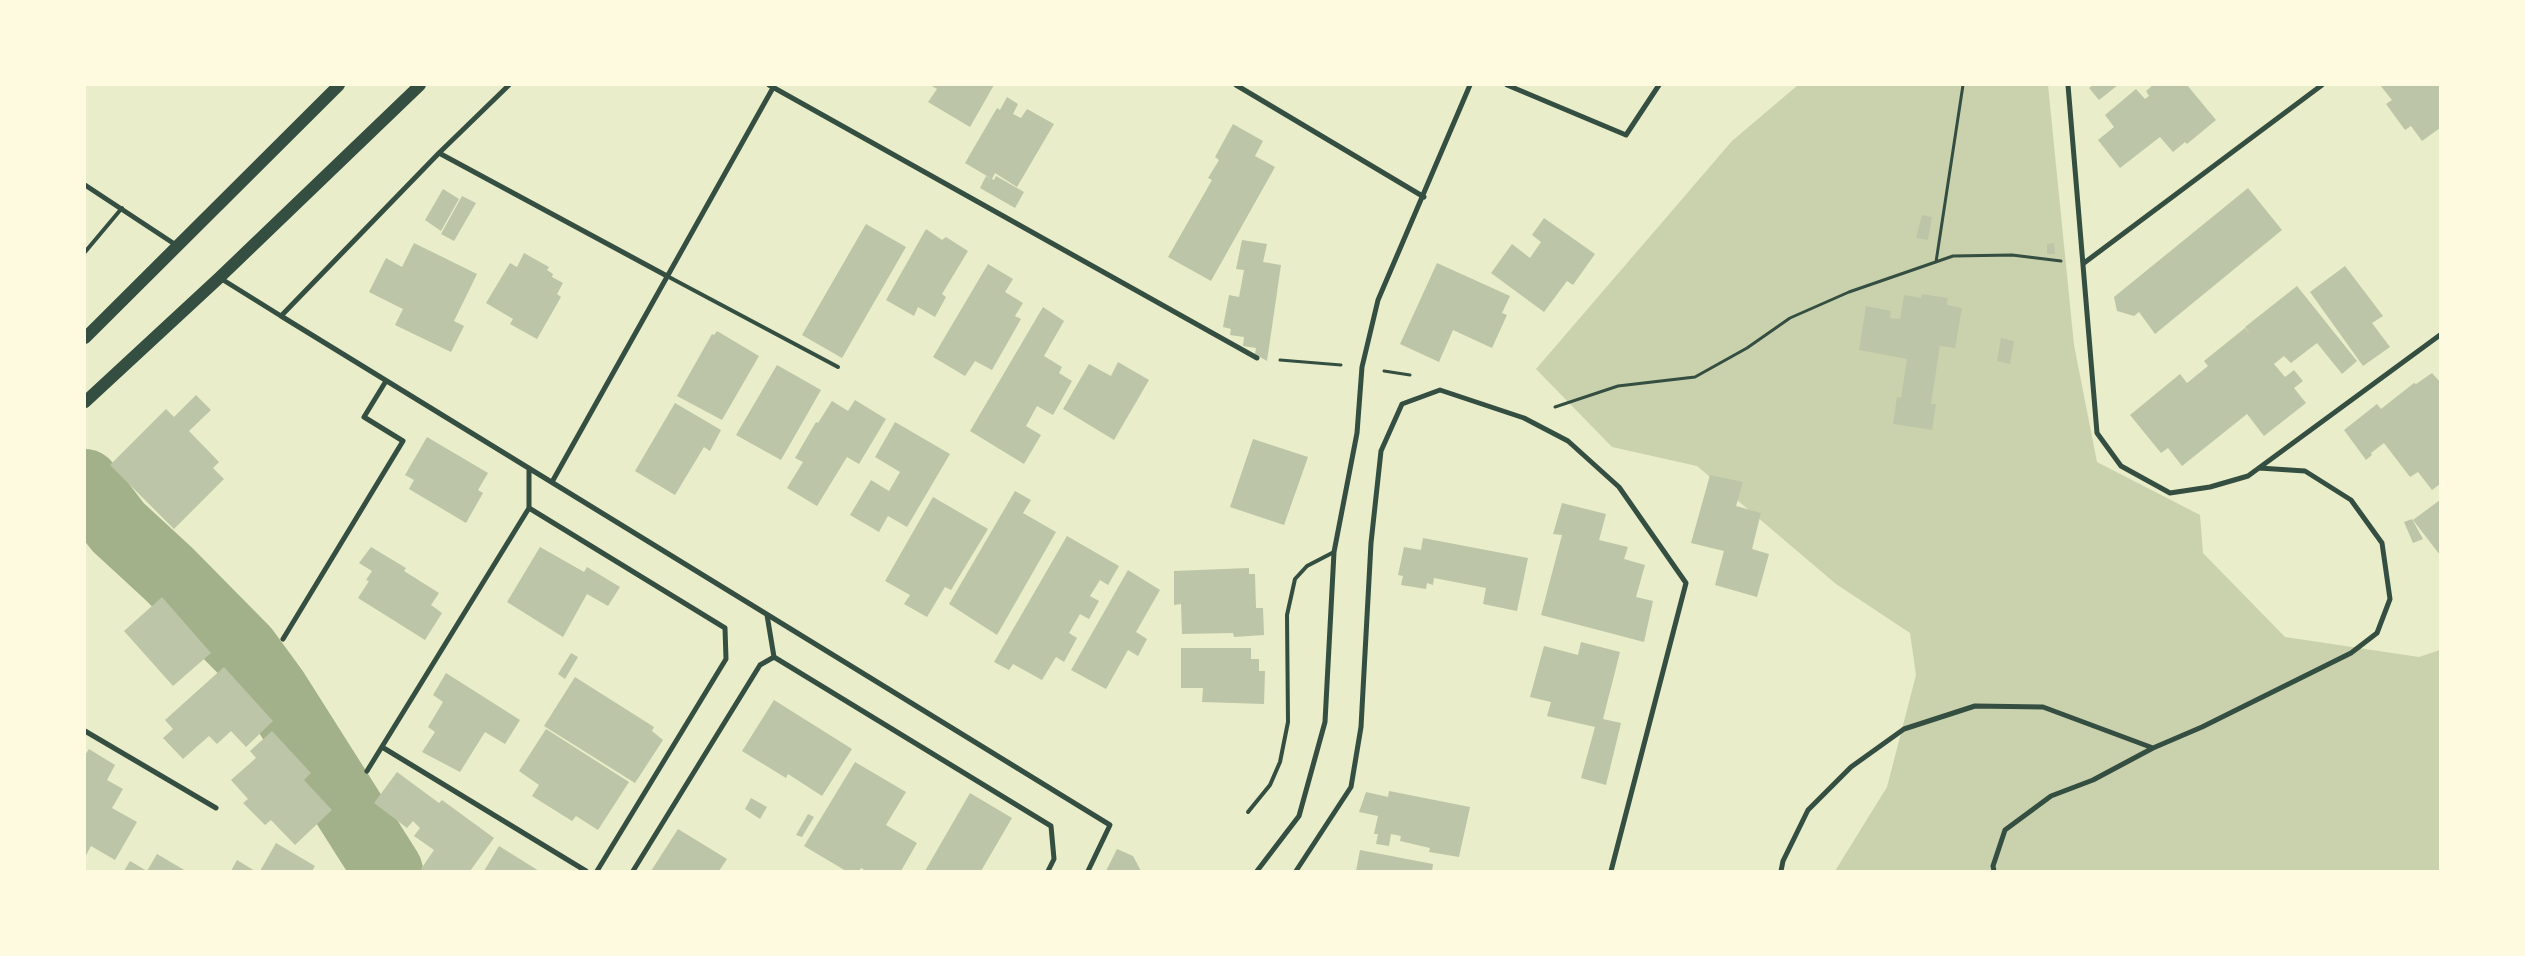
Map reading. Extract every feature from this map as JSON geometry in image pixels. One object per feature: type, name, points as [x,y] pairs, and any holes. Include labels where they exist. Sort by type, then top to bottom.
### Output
[{"type":"main road","points":[[85,338],[340,85]]},
{"type":"main road","points":[[85,402],[220,278],[420,85]]},
{"type":"street","points":[[281,316],[509,85]]},
{"type":"street","points":[[1236,85],[1424,197]]},
{"type":"street","points":[[1257,871],[1299,816],[1325,722],[1334,552],[1357,433],[1362,367],[1378,300],[1424,197],[1470,85]]},
{"type":"street","points":[[1507,85],[1626,135],[1659,85]]},
{"type":"street","points":[[2068,85],[2097,433],[2121,466],[2170,493],[2210,487],[2248,476],[2440,335]]},
{"type":"street","points":[[2084,264],[2322,85]]},
{"type":"street","points":[[552,482],[772,86],[1257,358]]},
{"type":"street","points":[[439,154],[667,276]]},
{"type":"street","points":[[85,185],[176,246]]},
{"type":"street","points":[[220,278],[1110,825],[1088,871]]},
{"type":"street","points":[[283,639],[403,441],[364,417],[386,381]]},
{"type":"street","points":[[1296,871],[1351,787],[1361,727],[1371,543],[1381,451],[1402,404],[1440,390],[1524,418],[1568,441],[1619,487],[1686,583],[1611,871]]},
{"type":"street","points":[[368,771],[529,508],[529,468]]},
{"type":"street","points":[[1994,871],[1993,866],[2004,830],[2051,796],[2093,780],[2152,748],[2202,727],[2352,653],[2377,634],[2390,599],[2382,543],[2352,500],[2305,471],[2259,468]]},
{"type":"street","points":[[529,508],[725,628],[726,659],[597,871]]},
{"type":"street","points":[[767,615],[774,657],[1052,826],[1054,859],[1048,871]]},
{"type":"street","points":[[633,871],[760,665],[774,657]]},
{"type":"street","points":[[1781,871],[1783,861],[1808,810],[1851,767],[1904,729],[1975,706],[2044,707],[2152,748]]},
{"type":"street","points":[[85,731],[216,808]]},
{"type":"street","points":[[382,747],[586,871]]},
{"type":"lane","points":[[85,252],[122,208]]},
{"type":"lane","points":[[667,276],[838,367]]},
{"type":"lane","points":[[1248,812],[1270,785],[1280,762],[1288,722],[1287,616],[1294,579],[1307,566],[1334,552]]},
{"type":"path","points":[[1936,262],[1963,85]]},
{"type":"path","points":[[1524,418],[1618,386],[1695,377],[1747,348],[1790,318],[1849,292],[1953,256],[2012,255],[2084,264]]},
{"type":"path","points":[[1257,358],[1362,367],[1416,376]]},
{"type":"green space","points":[[1798,85],[2048,85],[2074,345],[2097,462],[2200,515],[2203,553],[2285,637],[2419,657],[2440,650],[2440,871],[1835,871],[1887,787],[1916,675],[1910,633],[1836,584],[1697,466],[1612,447],[1536,369],[1732,141]]},
{"type":"building","points":[[930,85],[994,85],[970,127],[928,102],[937,89]]},
{"type":"building","points":[[2093,85],[2118,85],[2099,100],[2089,88]]},
{"type":"building","points":[[2153,85],[2187,85],[2216,120],[2187,144],[2185,142],[2173,152],[2160,137],[2120,168],[2098,140],[2114,127],[2105,115],[2136,89],[2145,99],[2149,96],[2146,91]]},
{"type":"building","points":[[2380,85],[2439,85],[2440,128],[2422,141],[2411,126],[2405,130],[2386,104],[2392,100]]},
{"type":"building","points":[[1007,97],[1018,104],[1013,114],[1021,118],[1027,109],[1054,124],[1017,187],[995,173],[992,179],[965,163],[997,108],[1000,110]]},
{"type":"building","points":[[1233,124],[1263,141],[1255,156],[1275,167],[1211,281],[1168,257],[1212,180],[1208,178],[1219,160],[1215,157]]},
{"type":"building","points":[[986,176],[994,180],[996,176],[1024,192],[1015,208],[980,188]]},
{"type":"building","points":[[2248,188],[2282,230],[2155,334],[2139,312],[2134,316],[2117,311],[2114,297]]},
{"type":"building","points":[[443,189],[459,199],[441,231],[425,220]]},
{"type":"building","points":[[462,196],[476,203],[454,241],[441,234]]},
{"type":"building","points":[[1922,215],[1932,217],[1928,240],[1916,238]]},
{"type":"building","points":[[1544,218],[1595,254],[1573,285],[1567,281],[1544,312],[1491,273],[1512,244],[1530,258],[1541,242],[1532,235]]},
{"type":"building","points":[[866,224],[906,247],[842,358],[802,335]]},
{"type":"building","points":[[926,229],[942,240],[946,237],[968,251],[942,294],[946,297],[935,317],[918,307],[914,316],[886,300]]},
{"type":"building","points":[[1242,240],[1267,244],[1263,262],[1281,265],[1267,361],[1255,354],[1256,348],[1243,346],[1244,337],[1230,335],[1231,329],[1223,327],[1229,295],[1239,297],[1244,270],[1236,269]]},
{"type":"building","points":[[414,243],[477,274],[454,321],[464,326],[451,352],[395,325],[403,309],[369,292],[386,258],[402,267]]},
{"type":"building","points":[[2054,243],[2055,254],[2047,254],[2047,244]]},
{"type":"building","points":[[524,253],[549,267],[547,270],[553,274],[552,277],[563,283],[557,294],[561,297],[537,339],[510,324],[513,319],[486,303],[510,263],[517,267]]},
{"type":"building","points":[[1437,263],[1510,296],[1502,313],[1507,315],[1492,348],[1453,330],[1439,362],[1400,344]]},
{"type":"building","points":[[988,264],[1013,279],[1005,292],[1023,303],[1015,316],[1021,319],[992,370],[975,361],[965,376],[933,357]]},
{"type":"building","points":[[2345,266],[2383,316],[2372,323],[2390,347],[2363,366],[2310,292]]},
{"type":"building","points":[[2297,286],[2357,361],[2342,374],[2317,343],[2291,363],[2284,356],[2274,364],[2285,377],[2294,370],[2303,381],[2294,388],[2306,403],[2264,436],[2247,414],[2182,466],[2168,448],[2161,453],[2130,415],[2180,374],[2187,383],[2208,366],[2204,361],[2245,328],[2250,334],[2245,327]]},
{"type":"building","points":[[1922,294],[1948,298],[1947,305],[1962,308],[1955,348],[1940,346],[1931,404],[1936,404],[1932,430],[1893,424],[1897,397],[1901,398],[1907,359],[1859,350],[1866,306],[1891,311],[1890,318],[1900,319],[1904,295],[1921,298]]},
{"type":"building","points":[[1043,307],[1064,321],[1044,356],[1062,367],[1059,373],[1072,381],[1053,415],[1037,406],[1026,426],[1041,435],[1024,464],[970,431]]},
{"type":"building","points":[[717,331],[759,356],[722,420],[677,396],[712,334],[714,335]]},
{"type":"building","points":[[2001,338],[2014,341],[2010,364],[1997,361]]},
{"type":"building","points":[[1118,362],[1149,380],[1114,440],[1063,409],[1089,364],[1111,376]]},
{"type":"building","points":[[777,365],[821,390],[781,460],[736,435]]},
{"type":"building","points":[[2432,373],[2440,382],[2440,484],[2432,490],[2418,472],[2410,477],[2384,443],[2371,453],[2372,455],[2366,460],[2344,430],[2377,404],[2381,409],[2414,383],[2416,384]]},
{"type":"building","points":[[196,395],[211,410],[189,431],[219,462],[213,468],[224,479],[174,529],[110,465],[166,409],[174,417]]},
{"type":"building","points":[[855,400],[886,419],[859,464],[847,457],[817,506],[787,488],[803,462],[795,458],[816,422],[818,423],[832,401],[848,411]]},
{"type":"building","points":[[675,403],[721,430],[710,451],[704,447],[675,495],[635,471]]},
{"type":"building","points":[[895,422],[950,454],[907,527],[888,516],[879,532],[850,515],[871,480],[889,491],[900,472],[875,457]]},
{"type":"building","points":[[427,437],[488,473],[478,490],[483,493],[466,523],[409,489],[414,480],[405,475]]},
{"type":"building","points":[[1253,439],[1308,457],[1284,525],[1230,507]]},
{"type":"building","points":[[1710,475],[1743,482],[1736,506],[1761,513],[1752,549],[1769,554],[1757,597],[1715,585],[1724,551],[1691,543]]},
{"type":"building","points":[[1015,491],[1031,500],[1023,513],[1056,532],[997,635],[949,604]]},
{"type":"building","points":[[933,497],[988,529],[951,590],[945,587],[927,617],[904,604],[910,595],[885,581]]},
{"type":"building","points":[[2440,500],[2440,555],[2413,520]]},
{"type":"building","points":[[1562,503],[1606,514],[1599,540],[1628,547],[1624,559],[1645,565],[1636,597],[1653,601],[1644,642],[1541,615],[1562,535],[1553,534]]},
{"type":"building","points":[[2412,519],[2423,539],[2413,543],[2404,522]]},
{"type":"building","points":[[1067,536],[1119,566],[1108,585],[1100,580],[1090,596],[1099,601],[1089,619],[1080,614],[1069,633],[1077,638],[1064,662],[1056,657],[1042,680],[1013,664],[1009,670],[994,662]]},
{"type":"building","points":[[1423,538],[1528,558],[1517,611],[1483,604],[1486,588],[1434,578],[1433,585],[1427,583],[1426,589],[1401,585],[1403,576],[1398,575],[1404,547],[1421,550]]},
{"type":"building","points":[[371,547],[406,568],[404,571],[439,593],[431,605],[442,613],[425,640],[358,598],[369,581],[366,580],[372,571],[359,563]]},
{"type":"building","points":[[540,547],[584,572],[587,567],[620,587],[608,606],[587,594],[563,637],[507,602]]},
{"type":"building","points":[[1249,568],[1249,574],[1255,574],[1256,608],[1263,608],[1264,635],[1234,637],[1233,633],[1182,634],[1181,604],[1174,605],[1174,571]]},
{"type":"building","points":[[1128,570],[1160,590],[1136,632],[1147,639],[1138,656],[1128,650],[1106,689],[1071,670]]},
{"type":"building","points":[[162,597],[211,653],[173,686],[124,631]]},
{"type":"building","points":[[1581,642],[1620,652],[1603,719],[1621,723],[1606,785],[1581,778],[1595,727],[1547,716],[1551,702],[1530,697],[1544,646],[1578,655]]},
{"type":"building","points":[[1181,648],[1251,648],[1251,659],[1259,659],[1259,671],[1265,671],[1264,704],[1202,702],[1203,688],[1181,688]]},
{"type":"building","points":[[571,653],[578,657],[565,679],[558,674]]},
{"type":"building","points":[[224,667],[273,721],[246,747],[231,731],[217,744],[209,736],[183,759],[163,738],[173,729],[165,720]]},
{"type":"building","points":[[446,673],[520,720],[505,744],[485,732],[460,772],[422,752],[435,732],[428,727],[443,702],[433,695]]},
{"type":"building","points":[[575,677],[654,727],[652,731],[663,740],[635,783],[544,726]]},
{"type":"building","points":[[774,700],[852,749],[822,796],[788,774],[786,778],[742,751]]},
{"type":"building","points":[[546,729],[629,782],[598,830],[576,816],[572,821],[532,796],[539,785],[519,771]]},
{"type":"building","points":[[272,731],[311,773],[304,780],[332,810],[295,845],[271,820],[265,825],[243,803],[248,799],[231,780],[256,758],[250,751]]},
{"type":"building","points":[[89,749],[115,765],[107,780],[123,789],[112,808],[137,822],[115,860],[91,846],[85,857],[85,755]]},
{"type":"building","points":[[855,762],[906,792],[886,825],[917,843],[901,871],[866,871],[861,868],[859,871],[846,871],[804,846]]},
{"type":"building","points":[[397,772],[439,803],[442,800],[494,838],[470,871],[424,871],[421,869],[434,850],[414,836],[420,828],[413,821],[407,828],[374,803]]},
{"type":"building","points":[[1389,791],[1470,807],[1459,857],[1429,852],[1430,848],[1400,841],[1401,836],[1391,834],[1389,846],[1376,844],[1378,834],[1374,834],[1378,816],[1359,812],[1366,792],[1388,797]]},
{"type":"building","points":[[970,793],[1012,818],[981,871],[925,871]]},
{"type":"building","points":[[751,798],[767,807],[760,819],[745,809]]},
{"type":"building","points":[[808,814],[814,817],[802,837],[796,835]]},
{"type":"building","points":[[678,829],[727,859],[719,871],[651,871]]},
{"type":"building","points":[[276,843],[315,866],[312,871],[260,871]]},
{"type":"building","points":[[499,846],[539,871],[484,871]]},
{"type":"building","points":[[1117,849],[1133,856],[1141,871],[1106,871]]},
{"type":"building","points":[[1360,850],[1433,864],[1432,871],[1356,871]]},
{"type":"building","points":[[157,854],[186,871],[147,871]]},
{"type":"building","points":[[237,860],[255,871],[231,871]]},
{"type":"building","points":[[130,861],[147,871],[124,871]]},
{"type":"waterway","points":[[85,484],[118,527],[169,574],[244,650],[274,691],[388,871]]}]
